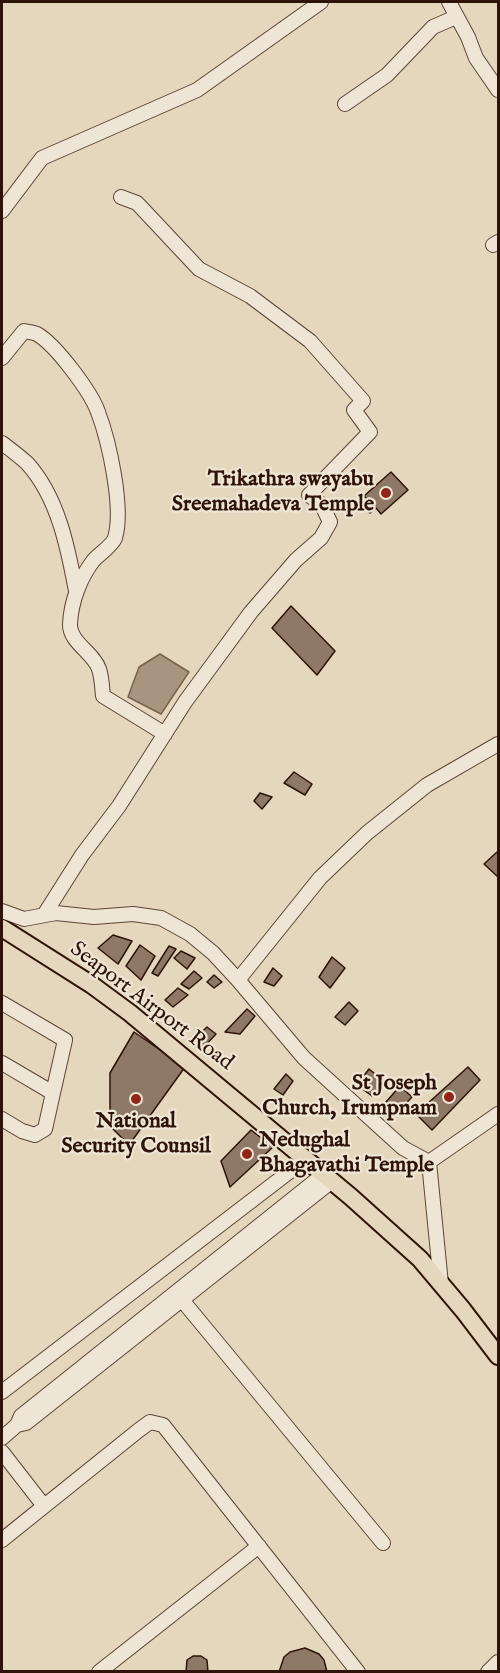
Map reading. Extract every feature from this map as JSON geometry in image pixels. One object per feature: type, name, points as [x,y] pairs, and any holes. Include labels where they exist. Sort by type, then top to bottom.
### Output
[{"type":"main road","name":"Seaport Airport Road","points":[[2,928],[92,985],[130,1013],[306,1159],[420,1259],[498,1356]]},
{"type":"street","points":[[2,211],[42,158],[197,90],[321,2]]},
{"type":"street","points":[[449,2],[468,37],[476,58],[498,90]]},
{"type":"street","points":[[345,104],[387,75],[433,27],[456,17]]},
{"type":"street","points":[[44,915],[82,855],[119,806],[185,702],[251,612],[296,560],[321,538],[330,522],[322,505],[309,495],[370,432],[354,410],[363,401],[310,341],[250,296],[199,269],[137,203],[121,197]]},
{"type":"street","points":[[2,358],[24,331],[36,333],[76,376],[98,411],[111,459],[118,502],[114,539],[93,561],[76,591],[70,627],[78,642],[93,657],[99,669],[103,696],[165,734]]},
{"type":"street","points":[[2,443],[27,464],[51,499],[67,541],[76,591]]},
{"type":"street","points":[[69,554],[93,561]]},
{"type":"street","points":[[237,980],[320,879],[367,833],[427,785],[498,744]]},
{"type":"street","points":[[2,911],[24,919],[56,913],[94,917],[133,914],[161,918],[190,934],[213,953],[304,1058],[403,1148],[429,1162]]},
{"type":"street","points":[[2,1003],[65,1040],[45,1129],[35,1135],[22,1131],[2,1119]]},
{"type":"street","points":[[2,1063],[53,1093]]},
{"type":"street","points":[[429,1162],[498,1114]]},
{"type":"street","points":[[2,1392],[306,1159]]},
{"type":"street","points":[[429,1162],[441,1284]]},
{"type":"street","points":[[2,1438],[17,1425],[21,1416],[193,1285],[328,1178]]},
{"type":"street","points":[[17,1425],[26,1423],[182,1300],[193,1285]]},
{"type":"street","points":[[182,1300],[383,1543]]},
{"type":"street","points":[[2,1540],[150,1422],[163,1425],[358,1671]]},
{"type":"street","points":[[2,1452],[44,1506]]},
{"type":"street","points":[[99,1671],[259,1546]]},
{"type":"street","points":[[488,1671],[498,1662]]},
{"type":"shaded area","points":[[160,654],[189,672],[161,714],[128,697],[139,667]]},
{"type":"building","name":"Trikathra swayabu Sreemahadeva Temple","points":[[391,472],[408,490],[381,514],[376,508],[370,513],[364,507],[370,502],[364,496]]},
{"type":"building","points":[[291,606],[335,651],[317,675],[272,628]]},
{"type":"building","points":[[294,772],[312,784],[305,795],[284,783]]},
{"type":"building","points":[[260,793],[272,797],[262,809],[254,801]]},
{"type":"building","points":[[498,853],[498,877],[484,864]]},
{"type":"building","points":[[113,935],[132,941],[118,964],[98,948]]},
{"type":"building","points":[[140,945],[155,956],[141,980],[126,966]]},
{"type":"building","points":[[169,946],[176,949],[158,976],[152,973]]},
{"type":"building","points":[[181,951],[195,958],[187,969],[174,958]]},
{"type":"building","points":[[332,957],[345,968],[330,988],[319,977]]},
{"type":"building","points":[[273,968],[282,976],[274,986],[264,982]]},
{"type":"building","points":[[194,971],[202,978],[189,989],[181,984]]},
{"type":"building","points":[[214,975],[222,982],[214,988],[207,982]]},
{"type":"building","points":[[178,988],[188,995],[173,1007],[165,1000]]},
{"type":"building","points":[[349,1002],[358,1011],[345,1025],[335,1017]]},
{"type":"building","points":[[247,1009],[255,1016],[240,1034],[225,1032]]},
{"type":"building","points":[[207,1027],[216,1034],[200,1051],[191,1042]]},
{"type":"building","name":"National Security Counsil","points":[[134,1032],[185,1067],[129,1145],[110,1126],[110,1073]]},
{"type":"building","name":"St Joseph Church, Irumpnam","points":[[468,1067],[480,1080],[432,1130],[416,1114]]},
{"type":"building","points":[[369,1069],[384,1081],[372,1096],[357,1085]]},
{"type":"building","points":[[286,1074],[293,1081],[283,1095],[274,1089]]},
{"type":"building","points":[[400,1086],[412,1097],[390,1120],[379,1110]]},
{"type":"building","name":"Nedughal Bhagavathi Temple","points":[[251,1130],[273,1147],[230,1187],[221,1161]]},
{"type":"building","points":[[305,1648],[319,1654],[324,1660],[327,1672],[279,1672],[284,1657],[290,1652]]},
{"type":"building","points":[[193,1656],[201,1656],[207,1660],[208,1672],[186,1672],[187,1660]]},
{"type":"place","name":"Trikathra swayabu Sreemahadeva Temple","points":[[386,493]]},
{"type":"place","name":"St Joseph Church, Irumpnam","points":[[449,1097]]},
{"type":"place","name":"National Security Counsil","points":[[136,1099]]},
{"type":"place","name":"Nedughal Bhagavathi Temple","points":[[247,1154]]}]
